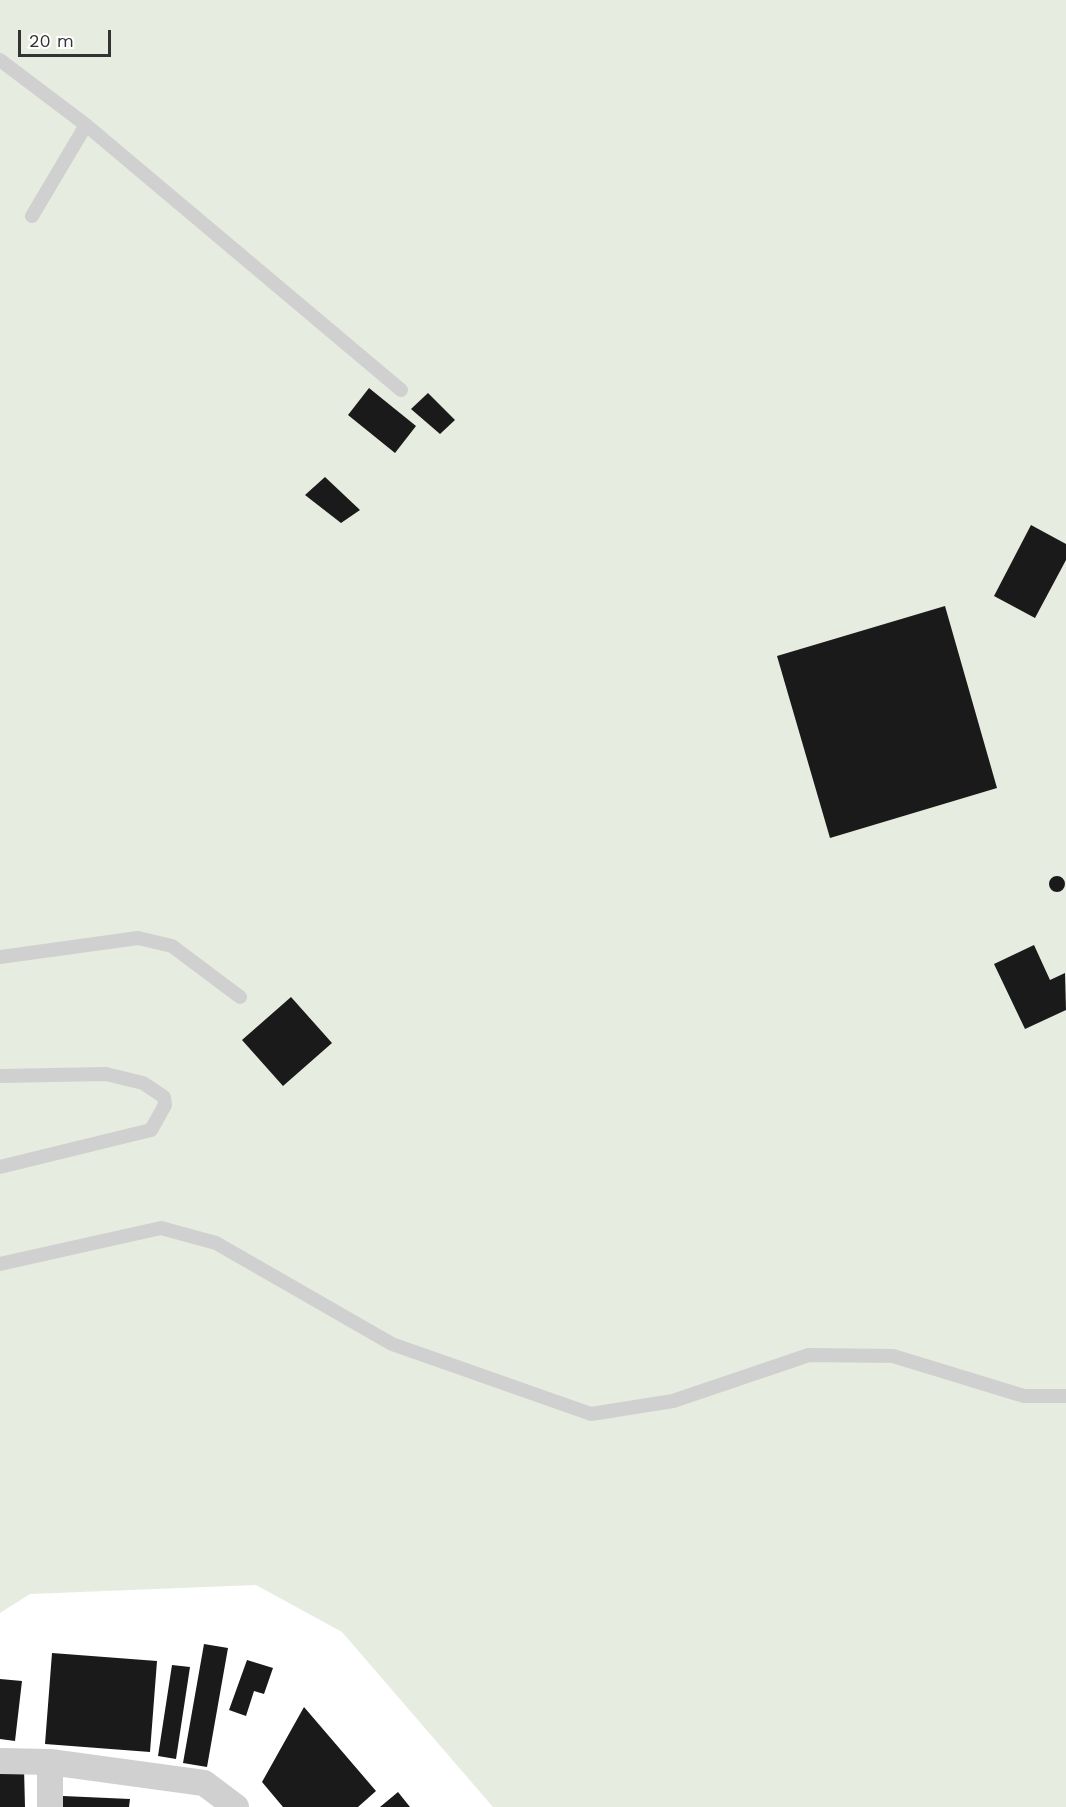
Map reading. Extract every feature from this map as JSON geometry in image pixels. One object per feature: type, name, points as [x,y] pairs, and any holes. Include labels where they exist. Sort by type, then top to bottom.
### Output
[{"type":"street","points":[[0,1761],[50,1762],[204,1783],[236,1807]]},
{"type":"street","points":[[50,1762],[50,1807]]},
{"type":"lane","points":[[0,60],[86,125],[401,390]]},
{"type":"lane","points":[[32,216],[86,125]]},
{"type":"lane","points":[[0,957],[138,938],[172,946],[240,997]]},
{"type":"lane","points":[[0,1076],[106,1074],[143,1083],[164,1097],[165,1105],[151,1130],[0,1167]]},
{"type":"lane","points":[[0,1264],[161,1228],[216,1242],[392,1344],[591,1414],[673,1401],[809,1355],[893,1356],[1024,1396],[1066,1396]]},
{"type":"shaded area","points":[[0,0],[1066,0],[1066,1807],[493,1807],[342,1632],[256,1585],[30,1594],[0,1613]]},
{"type":"building","points":[[369,388],[416,426],[395,453],[348,415]]},
{"type":"building","points":[[428,393],[455,420],[440,434],[411,409]]},
{"type":"building","points":[[325,477],[360,510],[341,523],[305,495]]},
{"type":"building","points":[[1031,525],[1066,544],[1066,560],[1035,618],[994,596]]},
{"type":"building","points":[[945,606],[997,788],[830,838],[777,656]]},
{"type":"building","points":[[1057,876],[1065,884],[1057,892],[1049,884]]},
{"type":"building","points":[[1034,945],[1050,980],[1065,973],[1066,1010],[1025,1029],[994,964]]},
{"type":"building","points":[[291,997],[332,1043],[283,1086],[242,1040]]},
{"type":"building","points":[[204,1644],[228,1648],[207,1767],[183,1763]]},
{"type":"building","points":[[52,1653],[157,1661],[150,1752],[45,1744]]},
{"type":"building","points":[[247,1660],[273,1668],[264,1694],[254,1691],[246,1716],[229,1710]]},
{"type":"building","points":[[172,1665],[190,1667],[176,1759],[158,1756]]},
{"type":"building","points":[[0,1679],[22,1681],[15,1741],[0,1739]]},
{"type":"building","points":[[304,1707],[376,1791],[358,1807],[283,1807],[262,1782]]},
{"type":"building","points":[[0,1768],[24,1768],[25,1807],[0,1807]]},
{"type":"building","points":[[398,1792],[410,1807],[380,1807]]},
{"type":"building","points":[[63,1796],[130,1799],[129,1807],[63,1807]]}]
